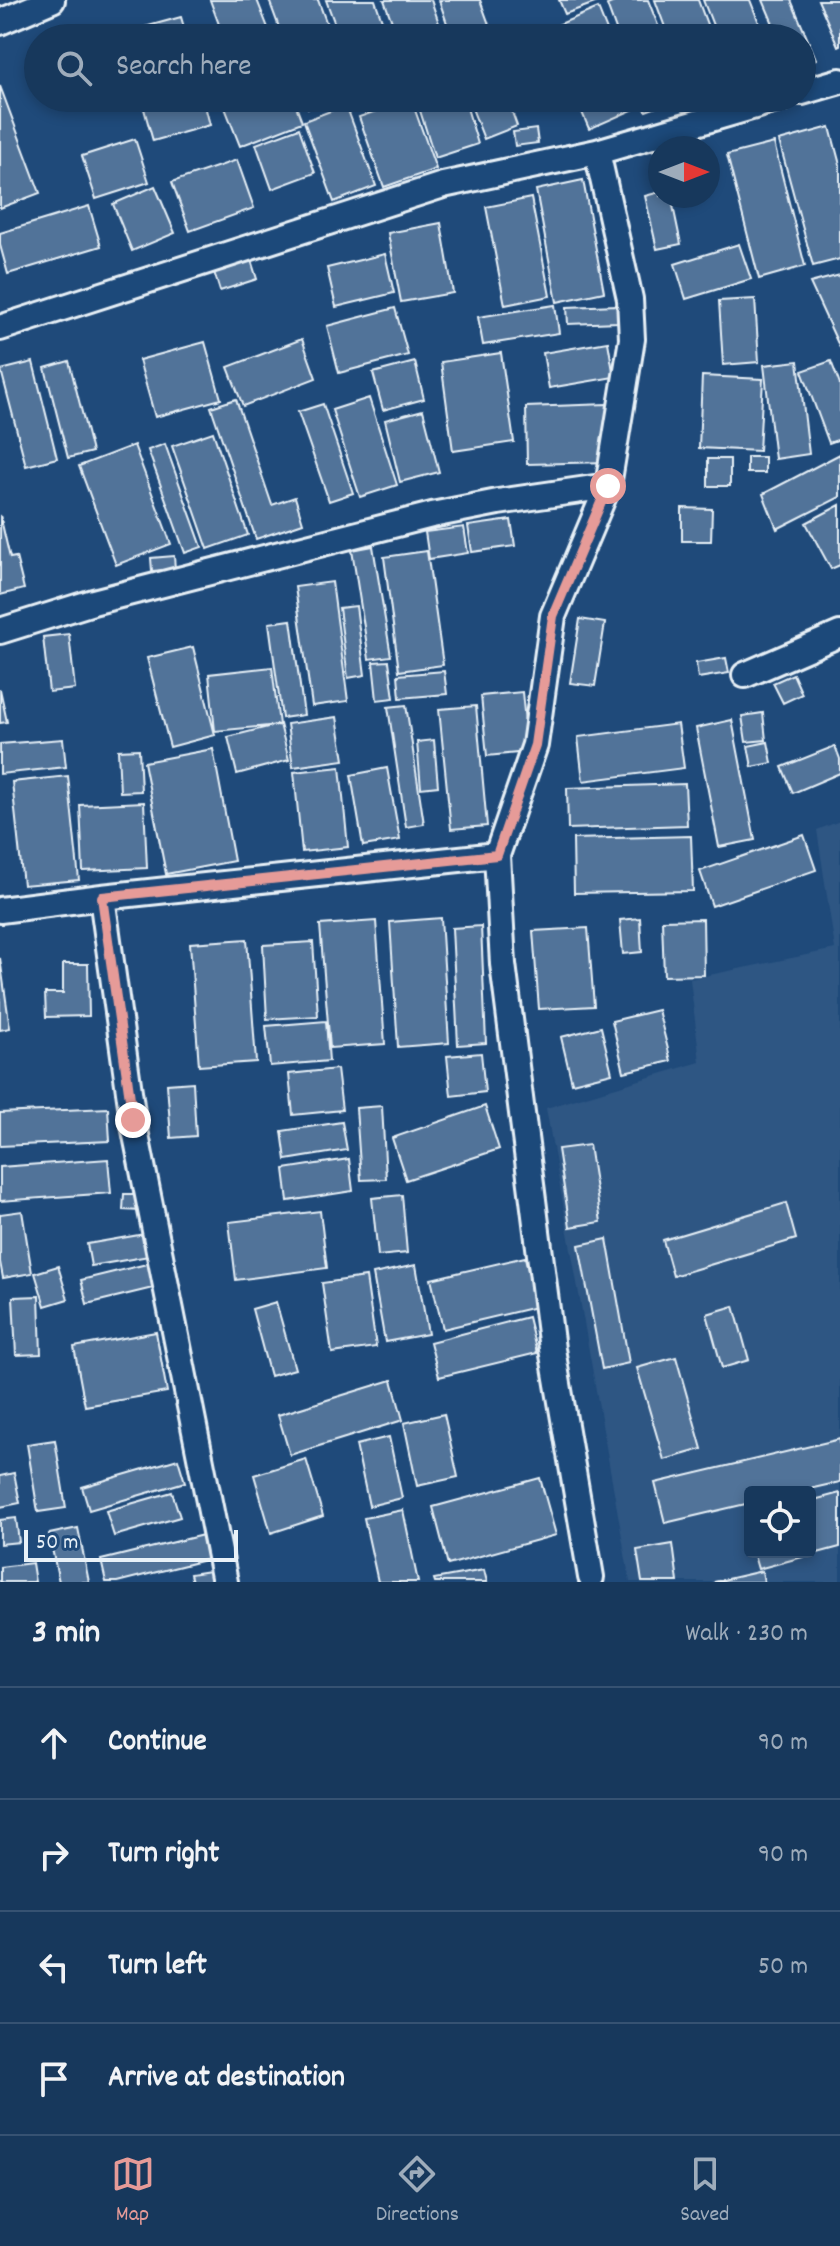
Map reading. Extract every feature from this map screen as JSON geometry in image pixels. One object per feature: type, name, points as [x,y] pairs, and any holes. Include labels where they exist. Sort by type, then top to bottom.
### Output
[{"type":"street","points":[[0,22],[52,0]]},
{"type":"street","points":[[816,88],[840,81]]},
{"type":"street","points":[[0,328],[443,185],[597,152],[734,112]]},
{"type":"street","points":[[591,1577],[552,1349],[503,964],[497,855],[535,745],[553,616],[608,486],[632,339],[630,299],[597,152]]},
{"type":"street","points":[[0,631],[93,602],[432,515],[608,486]]},
{"type":"street","points":[[745,675],[840,634]]},
{"type":"street","points":[[0,910],[497,855]]},
{"type":"street","points":[[102,897],[133,1120],[225,1582]]},
{"type":"shaded area","points":[[840,821],[840,1582],[630,1582],[546,1108],[700,1062],[690,979],[835,949],[817,830]]},
{"type":"building","points":[[210,0],[257,0],[266,24],[219,24]]},
{"type":"building","points":[[269,0],[318,0],[327,24],[278,24]]},
{"type":"building","points":[[326,0],[375,0],[383,24],[335,24]]},
{"type":"building","points":[[384,0],[431,0],[439,24],[393,24]]},
{"type":"building","points":[[439,0],[480,0],[489,24],[447,24]]},
{"type":"building","points":[[559,0],[603,0],[565,14]]},
{"type":"building","points":[[619,0],[648,0],[657,24],[614,24],[607,5]]},
{"type":"building","points":[[655,0],[698,0],[707,24],[664,24]]},
{"type":"building","points":[[703,0],[750,0],[759,24],[712,24]]},
{"type":"building","points":[[763,0],[791,0],[801,24],[773,24]]},
{"type":"building","points":[[818,0],[840,0],[838,46]]},
{"type":"building","points":[[598,8],[604,24],[560,24]]},
{"type":"building","points":[[181,17],[183,24],[156,24]]},
{"type":"building","points":[[0,86],[40,193],[0,208]]},
{"type":"building","points":[[145,112],[207,112],[210,125],[153,141]]},
{"type":"building","points":[[227,112],[298,112],[302,122],[240,146]]},
{"type":"building","points":[[328,112],[349,112],[376,186],[334,202],[304,121]]},
{"type":"building","points":[[373,112],[416,112],[436,169],[384,187],[359,117]]},
{"type":"building","points":[[420,112],[468,112],[478,144],[435,158]]},
{"type":"building","points":[[473,112],[512,112],[517,126],[484,139]]},
{"type":"building","points":[[582,112],[628,112],[589,129]]},
{"type":"building","points":[[830,127],[840,165],[840,259],[813,266],[779,141]]},
{"type":"building","points":[[299,128],[315,173],[272,189],[256,144]]},
{"type":"building","points":[[536,129],[538,143],[515,146],[513,132]]},
{"type":"building","points":[[135,139],[149,182],[96,199],[82,156]]},
{"type":"building","points":[[774,143],[805,266],[759,279],[727,155]]},
{"type":"building","points":[[237,160],[254,208],[190,231],[172,182]]},
{"type":"building","points":[[583,180],[604,292],[557,302],[536,190]]},
{"type":"building","points":[[155,186],[175,233],[132,251],[113,204]]},
{"type":"building","points":[[648,195],[648,208],[674,208],[681,244],[657,249],[645,196]]},
{"type":"building","points":[[531,198],[550,296],[505,305],[486,207]]},
{"type":"building","points":[[89,206],[101,246],[8,274],[0,233]]},
{"type":"building","points":[[441,223],[453,293],[401,302],[388,233]]},
{"type":"building","points":[[739,244],[751,279],[686,299],[675,264]]},
{"type":"building","points":[[385,254],[394,293],[336,307],[327,268]]},
{"type":"building","points":[[251,260],[257,279],[220,291],[214,272]]},
{"type":"building","points":[[840,275],[840,348],[810,283]]},
{"type":"building","points":[[755,299],[759,362],[723,365],[719,301]]},
{"type":"building","points":[[555,305],[559,333],[483,345],[478,317]]},
{"type":"building","points":[[617,305],[618,322],[568,324],[567,307]]},
{"type":"building","points":[[395,308],[408,355],[339,373],[327,326]]},
{"type":"building","points":[[302,339],[316,378],[243,406],[228,367]]},
{"type":"building","points":[[205,342],[221,399],[155,417],[139,360]]},
{"type":"building","points":[[608,342],[614,377],[549,388],[543,353]]},
{"type":"building","points":[[501,353],[514,442],[453,451],[441,362]]},
{"type":"building","points":[[69,361],[92,452],[68,458],[45,368]]},
{"type":"building","points":[[798,361],[809,454],[775,459],[764,365]]},
{"type":"building","points":[[831,361],[840,385],[840,439],[829,443],[802,371]]},
{"type":"building","points":[[33,362],[57,458],[26,466],[1,370]]},
{"type":"building","points":[[415,362],[424,399],[383,410],[373,373]]},
{"type":"building","points":[[702,376],[763,379],[759,451],[699,448]]},
{"type":"building","points":[[369,398],[397,485],[360,497],[332,410]]},
{"type":"building","points":[[236,399],[272,505],[295,497],[303,523],[256,539],[211,407]]},
{"type":"building","points":[[323,404],[353,493],[329,501],[298,412]]},
{"type":"building","points":[[607,404],[609,462],[527,464],[526,407]]},
{"type":"building","points":[[423,410],[439,472],[400,482],[385,420]]},
{"type":"building","points":[[213,432],[248,535],[208,549],[172,446]]},
{"type":"building","points":[[165,444],[202,547],[185,553],[148,450]]},
{"type":"building","points":[[134,445],[171,544],[116,565],[79,466]]},
{"type":"building","points":[[840,454],[840,497],[777,529],[763,494]]},
{"type":"building","points":[[747,457],[765,457],[765,473],[747,473]]},
{"type":"building","points":[[708,459],[730,459],[730,486],[708,486]]},
{"type":"building","points":[[840,505],[840,565],[831,569],[806,523]]},
{"type":"building","points":[[682,508],[712,509],[711,541],[682,541]]},
{"type":"building","points":[[0,515],[10,558],[16,557],[24,589],[0,595]]},
{"type":"building","points":[[511,520],[515,546],[472,552],[468,526]]},
{"type":"building","points":[[464,527],[468,553],[429,559],[425,532]]},
{"type":"building","points":[[373,546],[391,656],[369,659],[352,550]]},
{"type":"building","points":[[427,551],[443,665],[399,671],[384,557]]},
{"type":"building","points":[[174,556],[175,569],[152,571],[151,558]]},
{"type":"building","points":[[332,582],[348,701],[312,706],[295,587]]},
{"type":"building","points":[[356,606],[365,675],[348,678],[339,608]]},
{"type":"building","points":[[580,619],[605,623],[595,686],[570,683]]},
{"type":"building","points":[[291,620],[304,715],[282,718],[269,623]]},
{"type":"building","points":[[69,634],[75,689],[49,692],[43,637]]},
{"type":"building","points":[[193,647],[215,735],[170,747],[147,658]]},
{"type":"building","points":[[726,658],[729,673],[698,678],[696,663]]},
{"type":"building","points":[[389,661],[394,698],[377,700],[373,662]]},
{"type":"building","points":[[272,667],[279,725],[215,731],[209,674]]},
{"type":"building","points":[[444,671],[447,694],[400,698],[398,675]]},
{"type":"building","points":[[793,674],[802,694],[783,703],[773,683]]},
{"type":"building","points":[[0,689],[7,722],[0,723]]},
{"type":"building","points":[[522,692],[528,752],[487,756],[481,696]]},
{"type":"building","points":[[406,705],[424,824],[406,827],[388,707]]},
{"type":"building","points":[[476,706],[487,826],[451,829],[439,709]]},
{"type":"building","points":[[763,713],[766,740],[746,742],[742,716]]},
{"type":"building","points":[[337,717],[344,760],[293,767],[287,724]]},
{"type":"building","points":[[732,720],[755,840],[719,847],[696,728]]},
{"type":"building","points":[[280,724],[289,760],[237,774],[228,737]]},
{"type":"building","points":[[678,724],[684,768],[583,781],[578,737]]},
{"type":"building","points":[[63,739],[66,767],[0,774],[0,744]]},
{"type":"building","points":[[434,740],[438,786],[421,788],[417,742]]},
{"type":"building","points":[[768,742],[772,763],[752,767],[748,746]]},
{"type":"building","points":[[835,746],[840,759],[840,773],[793,793],[782,767]]},
{"type":"building","points":[[139,749],[141,791],[120,792],[118,750]]},
{"type":"building","points":[[213,749],[234,861],[166,874],[144,762]]},
{"type":"building","points":[[340,767],[348,847],[302,852],[294,772]]},
{"type":"building","points":[[387,768],[400,840],[363,846],[351,775]]},
{"type":"building","points":[[68,776],[79,880],[23,885],[12,782]]},
{"type":"building","points":[[685,784],[687,825],[568,829],[567,788]]},
{"type":"building","points":[[144,802],[147,868],[83,871],[80,805]]},
{"type":"building","points":[[804,835],[816,870],[712,906],[700,871]]},
{"type":"building","points":[[691,836],[693,891],[574,893],[573,839]]},
{"type":"building","points":[[441,918],[449,1043],[398,1047],[390,922]]},
{"type":"building","points":[[640,918],[642,952],[623,954],[620,920]]},
{"type":"building","points":[[703,919],[704,975],[664,976],[662,920]]},
{"type":"building","points":[[376,921],[385,1044],[330,1048],[320,925]]},
{"type":"building","points":[[481,926],[486,1043],[458,1045],[452,928]]},
{"type":"building","points":[[588,928],[594,1006],[539,1009],[533,931]]},
{"type":"building","points":[[247,939],[256,1062],[199,1066],[190,943]]},
{"type":"building","points":[[313,942],[318,1016],[267,1019],[263,945]]},
{"type":"building","points":[[0,958],[10,1028],[0,1030]]},
{"type":"building","points":[[63,964],[88,964],[89,1016],[46,1017],[45,993],[63,993]]},
{"type":"building","points":[[658,1010],[671,1061],[624,1072],[612,1021]]},
{"type":"building","points":[[326,1021],[329,1061],[270,1066],[266,1026]]},
{"type":"building","points":[[601,1027],[612,1073],[572,1083],[561,1037]]},
{"type":"building","points":[[481,1053],[485,1092],[451,1096],[447,1056]]},
{"type":"building","points":[[337,1069],[342,1110],[293,1115],[289,1074]]},
{"type":"building","points":[[193,1082],[196,1136],[171,1138],[167,1084]]},
{"type":"building","points":[[382,1106],[386,1179],[361,1180],[356,1108]]},
{"type":"building","points":[[485,1106],[499,1149],[406,1180],[392,1138]]},
{"type":"building","points":[[108,1108],[110,1141],[0,1146],[0,1113]]},
{"type":"building","points":[[342,1122],[347,1150],[286,1160],[282,1131]]},
{"type":"building","points":[[589,1145],[601,1222],[570,1227],[558,1149]]},
{"type":"building","points":[[108,1159],[111,1193],[0,1201],[0,1167]]},
{"type":"building","points":[[349,1159],[353,1191],[288,1201],[284,1169]]},
{"type":"building","points":[[124,1194],[142,1194],[141,1211],[123,1210]]},
{"type":"building","points":[[402,1195],[407,1253],[378,1256],[372,1198]]},
{"type":"building","points":[[786,1203],[796,1239],[673,1276],[663,1240]]},
{"type":"building","points":[[22,1211],[32,1273],[3,1278],[0,1214]]},
{"type":"building","points":[[320,1211],[327,1268],[236,1280],[229,1222]]},
{"type":"building","points":[[145,1234],[149,1256],[91,1266],[87,1244]]},
{"type":"building","points":[[607,1239],[629,1363],[602,1369],[579,1245]]},
{"type":"building","points":[[525,1257],[536,1307],[443,1329],[431,1279]]},
{"type":"building","points":[[155,1262],[161,1286],[87,1304],[81,1280]]},
{"type":"building","points":[[416,1265],[428,1334],[385,1342],[373,1274]]},
{"type":"building","points":[[58,1266],[68,1299],[45,1306],[35,1273]]},
{"type":"building","points":[[366,1277],[376,1347],[332,1353],[322,1283]]},
{"type":"building","points":[[39,1296],[41,1354],[16,1355],[13,1297]]},
{"type":"building","points":[[276,1302],[295,1369],[270,1376],[252,1309]]},
{"type":"building","points":[[734,1306],[749,1360],[722,1368],[707,1314]]},
{"type":"building","points":[[528,1317],[537,1353],[439,1377],[430,1342]]},
{"type":"building","points":[[156,1332],[167,1392],[85,1406],[74,1347]]},
{"type":"building","points":[[676,1357],[702,1449],[664,1460],[637,1368]]},
{"type":"building","points":[[392,1380],[403,1420],[290,1455],[278,1415]]},
{"type":"building","points":[[444,1414],[458,1477],[417,1486],[404,1423]]},
{"type":"building","points":[[389,1437],[402,1498],[369,1506],[356,1445]]},
{"type":"building","points":[[840,1439],[840,1482],[816,1487],[744,1486],[744,1504],[665,1523],[655,1483]]},
{"type":"building","points":[[55,1440],[66,1508],[38,1512],[27,1444]]},
{"type":"building","points":[[178,1459],[185,1482],[89,1510],[82,1487]]},
{"type":"building","points":[[306,1459],[323,1516],[271,1533],[254,1475]]},
{"type":"building","points":[[14,1473],[20,1503],[0,1507],[0,1476]]},
{"type":"building","points":[[540,1478],[556,1535],[448,1565],[433,1507]]},
{"type":"building","points":[[172,1492],[180,1517],[114,1536],[106,1511]]},
{"type":"building","points":[[840,1493],[840,1547],[816,1553],[816,1499]]},
{"type":"building","points":[[403,1510],[418,1582],[378,1582],[364,1518]]},
{"type":"building","points":[[16,1518],[19,1542],[0,1544],[0,1520]]},
{"type":"building","points":[[78,1528],[89,1582],[59,1582],[49,1534]]},
{"type":"building","points":[[207,1534],[213,1558],[117,1582],[106,1582],[101,1560]]},
{"type":"building","points":[[673,1544],[678,1582],[642,1582],[637,1550]]},
{"type":"building","points":[[755,1558],[799,1558],[758,1569]]},
{"type":"building","points":[[32,1563],[35,1582],[0,1582],[0,1567]]},
{"type":"building","points":[[216,1570],[217,1582],[192,1582],[190,1574]]},
{"type":"building","points":[[484,1570],[487,1582],[435,1582],[434,1579]]},
{"type":"building","points":[[762,1571],[764,1582],[714,1582]]},
{"type":"route","points":[[133,1120],[102,897],[497,855],[535,745],[553,616],[608,486]]}]
